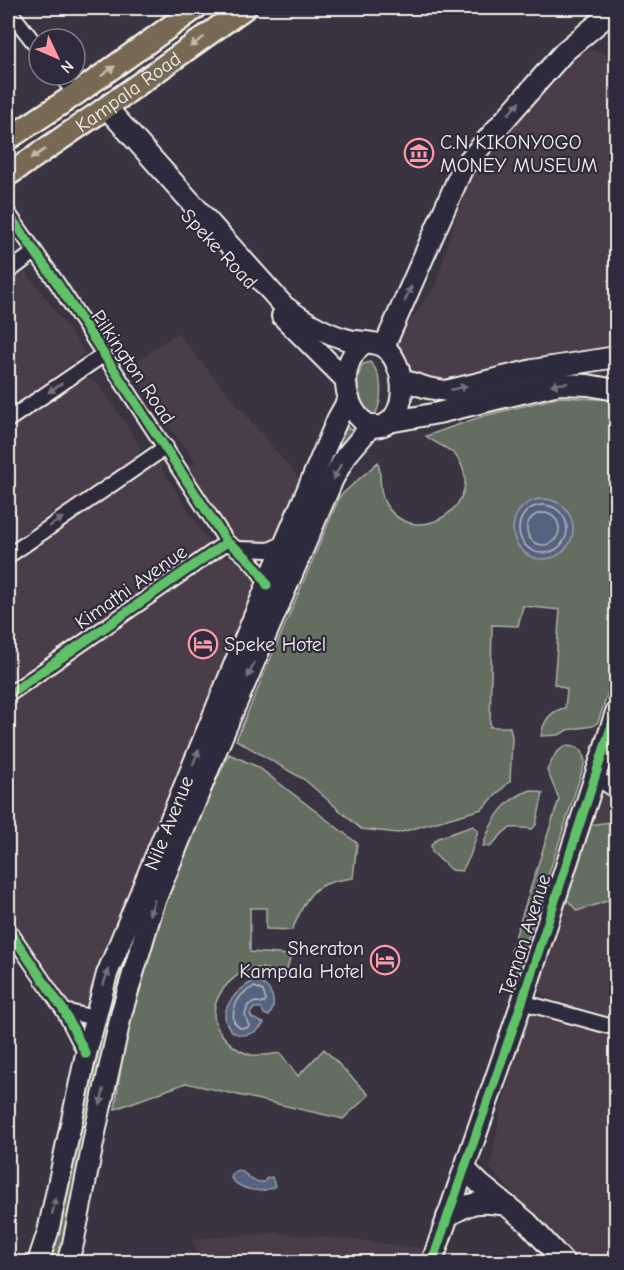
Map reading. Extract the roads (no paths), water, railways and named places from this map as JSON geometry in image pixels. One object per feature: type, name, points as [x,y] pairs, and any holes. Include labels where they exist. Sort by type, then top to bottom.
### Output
[{"type":"main road","name":"Kampala Road","points":[[8,139],[76,94],[196,8]]},
{"type":"main road","name":"Kampala Road","points":[[8,175],[245,8]]},
{"type":"main road","points":[[384,347],[463,167],[565,51],[588,31],[615,14]]},
{"type":"main road","name":"Speke Road","points":[[101,111],[284,306],[298,317],[331,335],[364,343]]},
{"type":"main road","name":"Speke Road","points":[[101,111],[239,272],[347,390]]},
{"type":"main road","points":[[380,424],[399,403],[402,380],[396,362],[384,347],[373,342],[364,343],[353,355],[347,370],[347,390],[357,415],[380,424],[426,416],[559,384],[588,384],[616,390]]},
{"type":"main road","points":[[402,380],[428,388],[453,390],[533,370],[616,357]]},
{"type":"main road","name":"Nile Avenue","points":[[38,1263],[48,1232],[86,1054],[107,974],[338,418],[347,390]]},
{"type":"main road","name":"Nile Avenue","points":[[71,1256],[122,1011],[153,903],[333,479],[345,457],[380,424]]},
{"type":"main road","name":"Ternan Avenue","points":[[432,1263],[522,1002],[616,712]]},
{"type":"main road","points":[[465,1169],[480,1185],[527,1222],[564,1263]]},
{"type":"main road","points":[[447,1217],[473,1203],[484,1201],[506,1205]]},
{"type":"street","points":[[8,9],[27,34]]},
{"type":"street","points":[[70,87],[76,94]]},
{"type":"street","name":"Pilkington Road","points":[[8,213],[233,546]]},
{"type":"street","points":[[8,272],[35,252]]},
{"type":"street","points":[[8,420],[103,355]]},
{"type":"street","points":[[8,556],[166,447]]},
{"type":"street","points":[[233,546],[269,550],[285,543]]},
{"type":"street","points":[[233,546],[255,566],[267,585]]},
{"type":"street","name":"Kimathi Avenue","points":[[8,695],[233,546]]},
{"type":"street","points":[[596,777],[616,791]]},
{"type":"street","points":[[8,929],[64,1011],[86,1054]]},
{"type":"street","points":[[522,1002],[616,1028]]},
{"type":"street","points":[[64,1011],[95,1018]]},
{"type":"water","points":[[543,499],[564,508],[573,529],[564,550],[543,559],[522,550],[513,529],[522,508]]},
{"type":"water","points":[[255,981],[266,986],[272,995],[272,1011],[269,1016],[264,1014],[261,1008],[254,1008],[250,1014],[252,1018],[264,1023],[254,1032],[240,1035],[231,1030],[226,1023],[225,1015],[236,994]]},
{"type":"water","points":[[238,1170],[259,1182],[272,1177],[275,1186],[258,1191],[240,1186],[231,1178]]},
{"type":"place","name":"C.N KIKONYOGO MONEY MUSEUM","points":[[419,153]]},
{"type":"place","name":"Speke Hotel","points":[[203,644]]},
{"type":"place","name":"Sheraton Kampala Hotel","points":[[385,960]]}]
